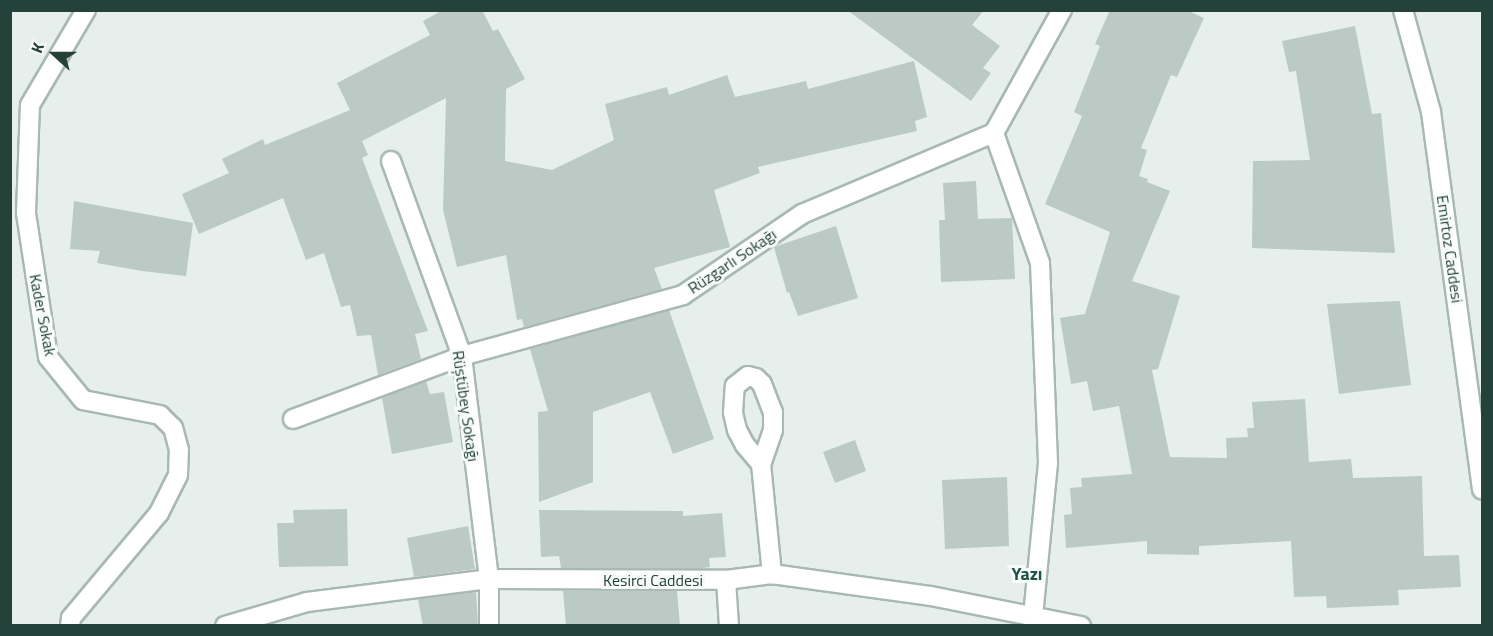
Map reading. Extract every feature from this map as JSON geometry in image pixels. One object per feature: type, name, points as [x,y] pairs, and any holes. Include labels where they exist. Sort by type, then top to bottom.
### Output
[{"type":"street","name":"Kader Sokak","points":[[70,626],[71,618],[159,513],[178,475],[179,450],[173,428],[160,415],[83,400],[48,357],[26,213],[30,105],[86,10]]},
{"type":"street","points":[[1033,616],[1048,463],[1040,263],[994,133],[1062,10]]},
{"type":"street","name":"Emirtoz Caddesi","points":[[1402,10],[1431,112],[1482,490]]},
{"type":"street","name":"Rüzgarlı Sokağı","points":[[293,419],[462,356],[683,295],[802,213],[994,133]]},
{"type":"street","name":"Rüştübey Sokağı","points":[[391,161],[462,356],[489,579],[489,626]]},
{"type":"street","points":[[761,464],[772,574]]},
{"type":"street","name":"Kesirci Caddesi","points":[[225,626],[307,602],[489,579],[726,580],[772,574],[931,596],[1082,626]]},
{"type":"street","points":[[726,580],[729,626]]},
{"type":"building","points":[[443,10],[482,10],[493,31],[498,29],[525,79],[506,89],[505,161],[552,170],[614,140],[605,104],[667,87],[669,95],[727,75],[735,97],[806,81],[808,89],[914,61],[927,117],[915,121],[917,131],[758,167],[760,173],[714,190],[730,247],[654,268],[662,289],[524,327],[522,319],[517,320],[506,255],[457,267],[443,210],[446,98],[362,141],[368,155],[362,158],[428,331],[415,334],[421,359],[378,375],[371,335],[357,336],[350,305],[341,307],[324,253],[306,260],[283,198],[199,234],[182,194],[229,173],[222,159],[263,139],[265,145],[350,110],[337,83],[430,35],[423,21]]},
{"type":"building","points":[[847,10],[984,10],[972,25],[1000,46],[983,68],[991,73],[971,101]]},
{"type":"building","points":[[1110,10],[1186,10],[1204,18],[1177,77],[1171,75],[1141,148],[1147,150],[1139,176],[1148,179],[1147,182],[1170,191],[1132,281],[1180,296],[1158,369],[1152,370],[1170,457],[1227,458],[1226,438],[1248,437],[1247,428],[1254,428],[1252,402],[1305,399],[1309,462],[1351,459],[1353,478],[1422,476],[1424,556],[1459,555],[1461,587],[1398,590],[1399,605],[1327,608],[1326,596],[1294,597],[1291,541],[1199,546],[1199,555],[1147,554],[1147,541],[1066,548],[1064,515],[1072,514],[1070,488],[1082,487],[1081,478],[1132,474],[1119,406],[1093,411],[1087,381],[1071,384],[1060,318],[1085,314],[1110,232],[1045,204],[1082,116],[1074,112],[1100,46],[1095,44]]},
{"type":"building","points":[[1355,26],[1372,114],[1381,113],[1395,253],[1252,248],[1253,161],[1310,160],[1296,71],[1289,72],[1282,41]]},
{"type":"building","points":[[976,181],[978,219],[1012,218],[1015,279],[941,282],[939,220],[945,220],[943,183]]},
{"type":"building","points":[[74,201],[193,223],[186,276],[97,263],[100,251],[70,249]]},
{"type":"building","points":[[836,226],[858,298],[798,316],[789,292],[787,293],[774,247]]},
{"type":"building","points":[[1400,301],[1411,385],[1339,394],[1327,304]]},
{"type":"building","points":[[669,310],[714,439],[673,454],[650,392],[593,412],[593,482],[539,502],[538,412],[548,411],[530,349]]},
{"type":"building","points":[[426,381],[430,394],[444,392],[453,442],[392,454],[382,398]]},
{"type":"building","points":[[855,440],[866,471],[835,483],[823,452]]},
{"type":"building","points":[[1007,477],[1009,546],[945,549],[942,480]]},
{"type":"building","points":[[347,509],[348,566],[279,567],[277,523],[294,523],[293,510]]},
{"type":"building","points":[[539,510],[683,511],[683,516],[722,513],[726,557],[709,558],[710,567],[696,569],[561,568],[559,556],[541,557]]},
{"type":"building","points":[[468,526],[475,569],[414,577],[407,538]]},
{"type":"building","points":[[563,591],[677,591],[680,626],[566,626]]},
{"type":"building","points":[[476,592],[478,626],[423,626],[418,599]]},
{"type":"district","name":"Yazı","points":[[1027,574]]}]
